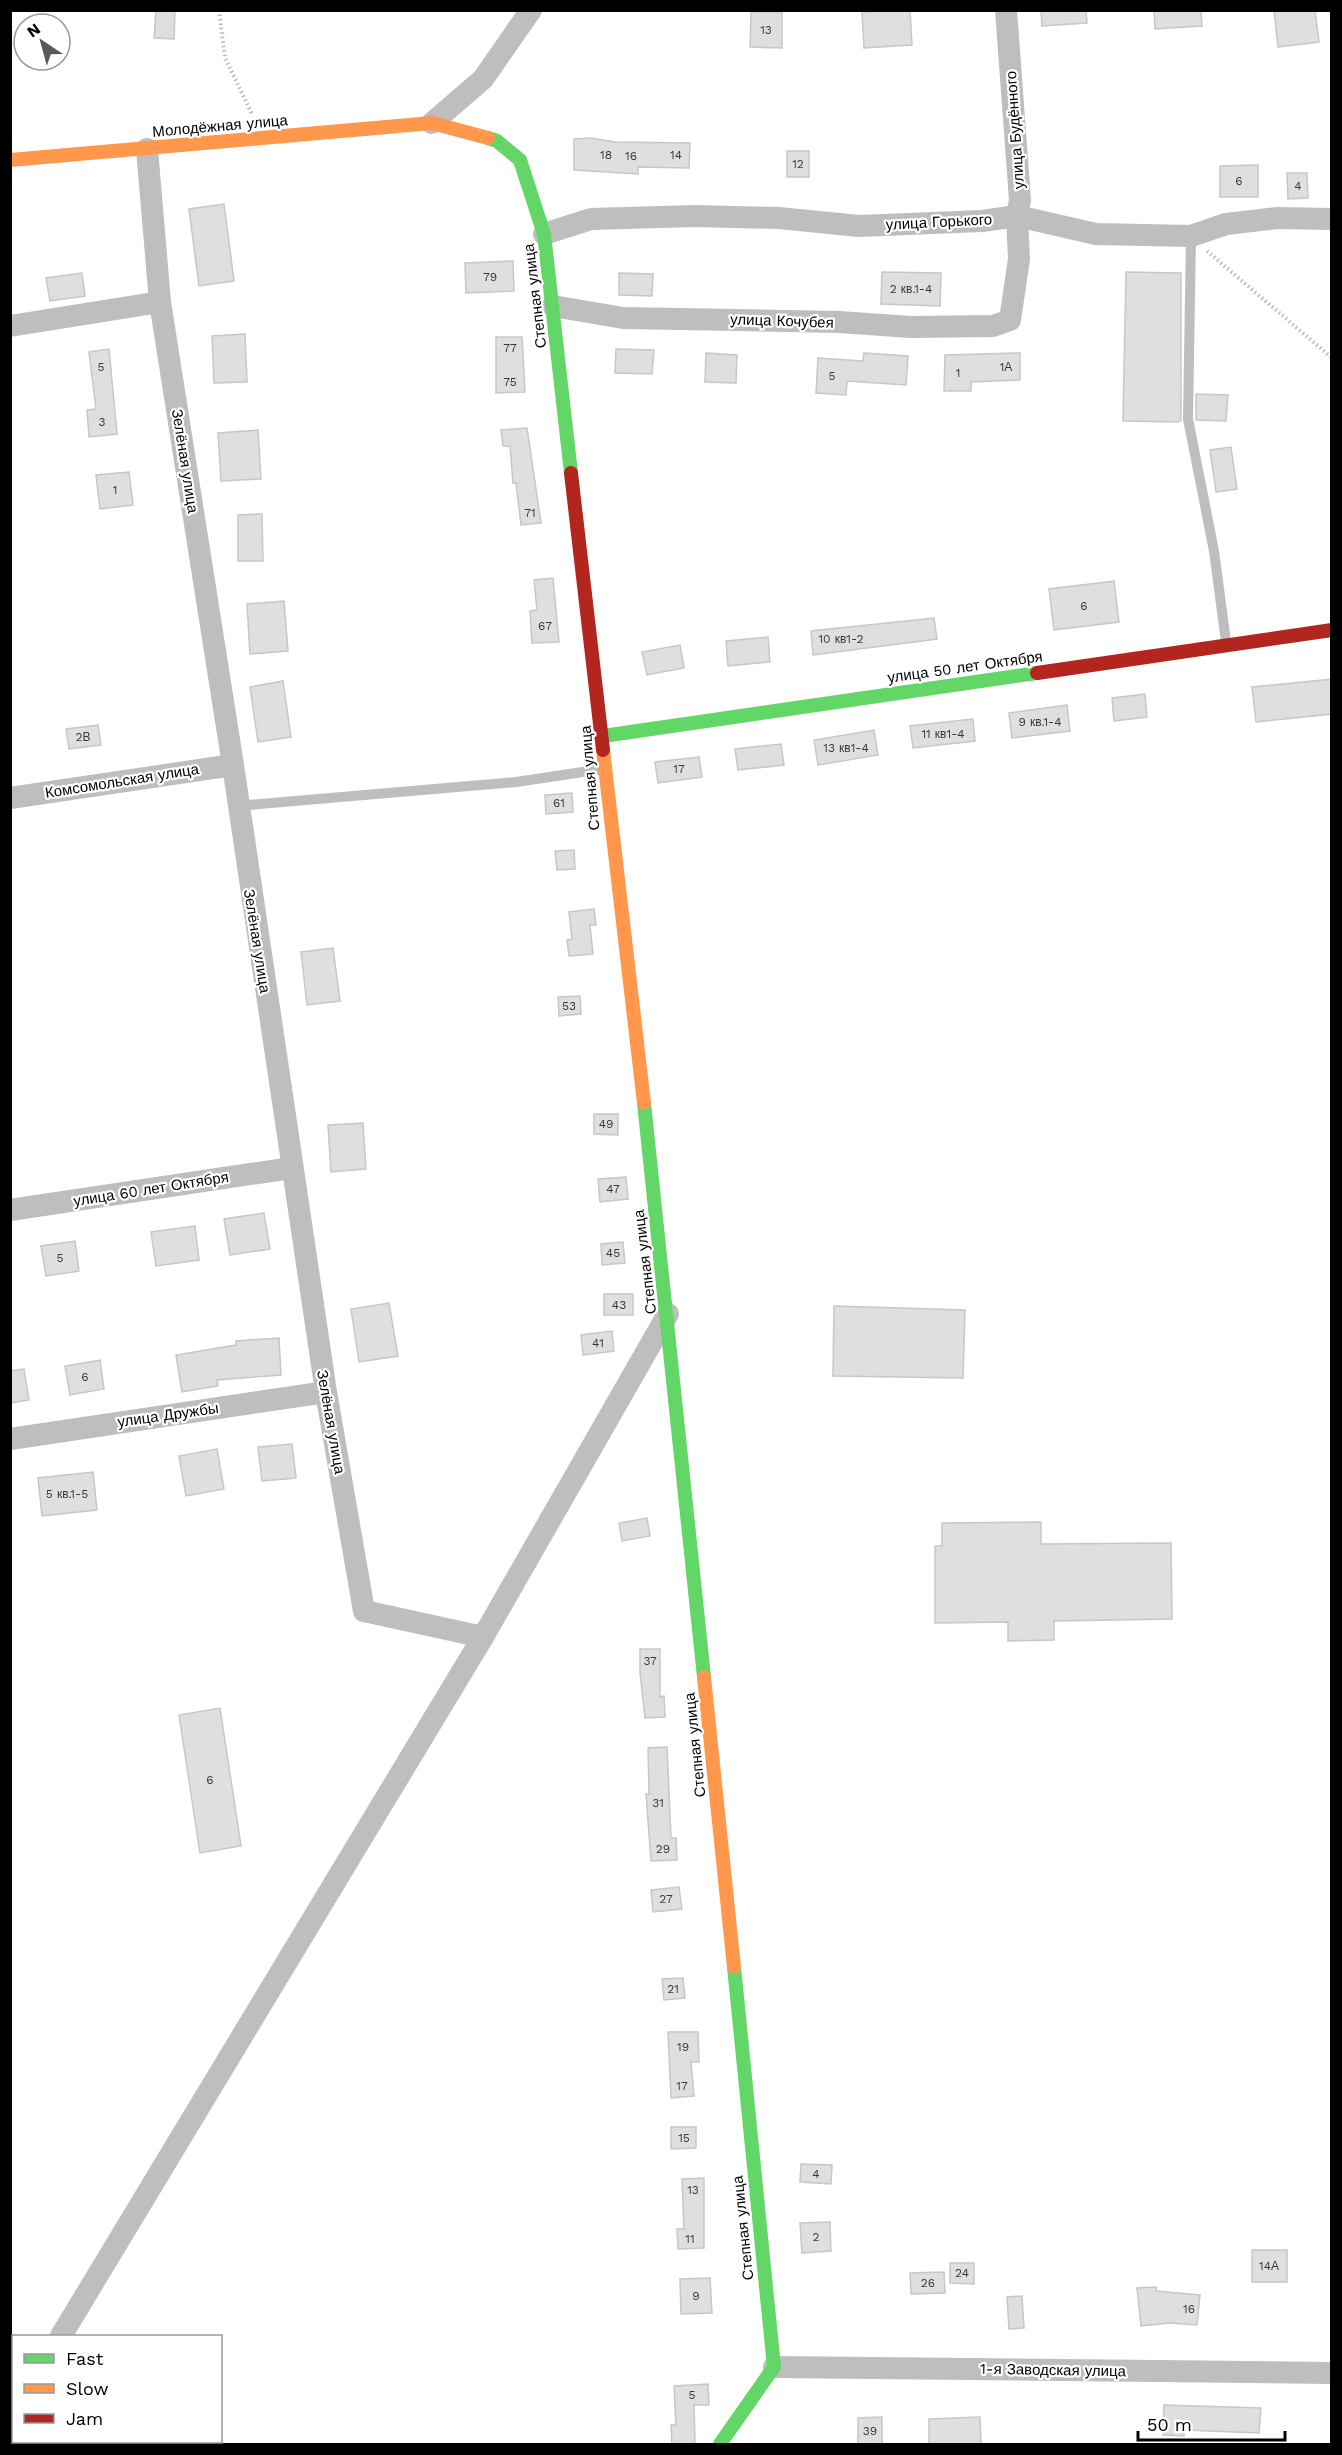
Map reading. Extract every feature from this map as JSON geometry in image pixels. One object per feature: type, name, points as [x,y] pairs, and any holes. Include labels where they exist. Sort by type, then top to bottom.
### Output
[{"type":"street","points":[[432,123],[483,80],[531,10]]},
{"type":"street","name":"улица Будённого","points":[[1006,10],[1020,200],[1017,216],[1019,259],[1010,320]]},
{"type":"street","name":"Молодёжная улица","points":[[10,160],[432,123]]},
{"type":"street","name":"Степная улица","points":[[432,123],[497,141],[520,160],[544,234],[603,736],[603,769],[668,1314],[774,2367]]},
{"type":"street","name":"Зелёная улица","points":[[147,149],[160,302],[233,765],[237,806],[291,1168],[326,1392],[364,1611],[483,1637]]},
{"type":"street","name":"улица Горького","points":[[544,234],[591,219],[696,216],[779,218],[859,226],[982,221],[1017,216],[1096,234],[1191,236],[1226,224],[1277,218],[1332,219]]},
{"type":"street","points":[[10,326],[160,302]]},
{"type":"street","name":"улица Кочубея","points":[[553,306],[623,318],[827,322],[911,327],[993,326],[1010,320]]},
{"type":"street","name":"улица 50 лет Октября","points":[[603,736],[1332,630]]},
{"type":"street","name":"Комсомольская улица","points":[[10,798],[233,765]]},
{"type":"street","name":"улица 60 лет Октября","points":[[10,1210],[291,1168]]},
{"type":"street","points":[[62,2335],[483,1637],[668,1314]]},
{"type":"street","name":"улица Дружбы","points":[[10,1439],[326,1392]]},
{"type":"street","points":[[720,2445],[774,2367]]},
{"type":"street","name":"1-я Заводская улица","points":[[774,2367],[1332,2373]]},
{"type":"lane","points":[[1191,236],[1188,419],[1214,551],[1227,646]]},
{"type":"lane","points":[[237,806],[516,782],[603,769]]},
{"type":"path","points":[[219,10],[225,58],[264,139]]},
{"type":"path","points":[[1191,236],[1332,358]]},
{"type":"building","points":[[156,10],[175,10],[174,39],[154,38]]},
{"type":"building","points":[[910,10],[912,45],[864,48],[862,12]]},
{"type":"building","points":[[1041,10],[1086,10],[1087,23],[1042,26]]},
{"type":"building","points":[[1154,10],[1201,10],[1202,26],[1155,29]]},
{"type":"building","points":[[1274,10],[1315,10],[1319,42],[1278,47]]},
{"type":"building","points":[[751,12],[782,12],[782,48],[750,47]]},
{"type":"building","points":[[591,138],[615,142],[690,143],[689,168],[638,167],[638,174],[574,170],[574,139]]},
{"type":"building","points":[[787,151],[809,151],[809,177],[787,177]]},
{"type":"building","points":[[1258,165],[1258,197],[1220,197],[1220,166]]},
{"type":"building","points":[[1287,173],[1307,173],[1308,198],[1288,199]]},
{"type":"building","points":[[224,204],[234,281],[199,286],[189,209]]},
{"type":"building","points":[[513,261],[514,291],[466,293],[465,263]]},
{"type":"building","points":[[882,272],[941,273],[940,306],[881,304]]},
{"type":"building","points":[[1126,272],[1181,273],[1181,420],[1178,422],[1123,421]]},
{"type":"building","points":[[82,273],[85,296],[50,301],[46,278]]},
{"type":"building","points":[[619,273],[653,274],[652,296],[619,295]]},
{"type":"building","points":[[245,334],[247,382],[214,383],[212,336]]},
{"type":"building","points":[[496,337],[522,337],[525,392],[496,393]]},
{"type":"building","points":[[109,349],[117,434],[89,437],[87,410],[96,409],[89,352]]},
{"type":"building","points":[[616,349],[654,350],[652,374],[615,373]]},
{"type":"building","points":[[706,353],[737,355],[736,383],[705,382]]},
{"type":"building","points":[[864,353],[908,356],[906,385],[847,381],[846,395],[816,393],[818,358],[863,361]]},
{"type":"building","points":[[1020,353],[1020,380],[971,382],[971,391],[944,391],[945,355]]},
{"type":"building","points":[[1196,394],[1228,395],[1226,421],[1196,420]]},
{"type":"building","points":[[527,428],[541,523],[521,525],[516,483],[513,483],[510,446],[503,446],[501,430]]},
{"type":"building","points":[[258,430],[261,479],[221,481],[218,433]]},
{"type":"building","points":[[1231,447],[1237,489],[1216,492],[1210,450]]},
{"type":"building","points":[[129,472],[133,505],[100,509],[96,475]]},
{"type":"building","points":[[262,514],[263,561],[238,561],[238,515]]},
{"type":"building","points":[[553,578],[559,642],[532,643],[530,611],[537,610],[534,580]]},
{"type":"building","points":[[1114,581],[1119,622],[1054,630],[1049,589]]},
{"type":"building","points":[[284,601],[288,651],[250,654],[247,604]]},
{"type":"building","points":[[934,618],[937,639],[813,655],[811,631]]},
{"type":"building","points":[[768,637],[770,662],[728,666],[726,641]]},
{"type":"building","points":[[680,645],[684,668],[647,675],[642,652]]},
{"type":"building","points":[[1332,679],[1332,714],[1256,722],[1252,687]]},
{"type":"building","points":[[283,681],[291,737],[258,742],[250,687]]},
{"type":"building","points":[[1145,694],[1147,717],[1114,721],[1112,698]]},
{"type":"building","points":[[1067,705],[1070,731],[1012,738],[1009,713]]},
{"type":"building","points":[[973,719],[975,741],[913,748],[910,726]]},
{"type":"building","points":[[98,725],[101,745],[69,749],[66,729]]},
{"type":"building","points":[[874,730],[878,755],[818,765],[814,740]]},
{"type":"building","points":[[781,744],[784,765],[738,770],[735,749]]},
{"type":"building","points":[[699,757],[702,777],[658,783],[655,762]]},
{"type":"building","points":[[572,793],[573,812],[546,814],[545,795]]},
{"type":"building","points":[[574,850],[575,869],[557,870],[555,851]]},
{"type":"building","points":[[594,909],[596,925],[590,925],[593,954],[569,956],[567,940],[572,939],[569,912]]},
{"type":"building","points":[[333,948],[340,1001],[307,1005],[301,952]]},
{"type":"building","points":[[580,996],[581,1014],[559,1016],[558,997]]},
{"type":"building","points":[[594,1114],[618,1114],[618,1135],[594,1134]]},
{"type":"building","points":[[363,1123],[366,1169],[331,1172],[328,1125]]},
{"type":"building","points":[[626,1177],[628,1199],[600,1202],[598,1179]]},
{"type":"building","points":[[264,1213],[270,1249],[230,1255],[224,1219]]},
{"type":"building","points":[[195,1226],[199,1260],[156,1266],[151,1232]]},
{"type":"building","points":[[75,1241],[79,1271],[46,1276],[41,1246]]},
{"type":"building","points":[[623,1242],[625,1263],[602,1265],[601,1244]]},
{"type":"building","points":[[604,1294],[633,1294],[633,1315],[604,1315]]},
{"type":"building","points":[[389,1303],[398,1356],[359,1362],[351,1309]]},
{"type":"building","points":[[834,1306],[965,1310],[963,1378],[833,1376]]},
{"type":"building","points":[[612,1331],[614,1351],[583,1355],[581,1335]]},
{"type":"building","points":[[279,1338],[281,1375],[217,1380],[218,1386],[182,1392],[176,1355],[236,1345],[236,1341]]},
{"type":"building","points":[[100,1360],[104,1389],[70,1395],[65,1366]]},
{"type":"building","points":[[24,1369],[29,1400],[10,1403],[10,1371]]},
{"type":"building","points":[[292,1444],[296,1478],[262,1481],[258,1447]]},
{"type":"building","points":[[217,1449],[224,1489],[186,1496],[179,1456]]},
{"type":"building","points":[[93,1472],[97,1510],[42,1516],[38,1478]]},
{"type":"building","points":[[647,1518],[650,1536],[622,1541],[619,1523]]},
{"type":"building","points":[[1041,1522],[1041,1544],[1171,1543],[1172,1619],[1054,1621],[1054,1640],[1008,1641],[1008,1622],[935,1623],[935,1546],[942,1546],[942,1523]]},
{"type":"building","points":[[640,1649],[660,1649],[660,1697],[664,1696],[665,1717],[645,1718]]},
{"type":"building","points":[[220,1708],[241,1846],[200,1853],[179,1715]]},
{"type":"building","points":[[667,1747],[671,1838],[676,1838],[677,1860],[651,1861],[646,1794],[649,1794],[648,1748]]},
{"type":"building","points":[[679,1887],[682,1909],[653,1912],[651,1890]]},
{"type":"building","points":[[683,1978],[685,1998],[664,2000],[662,1979]]},
{"type":"building","points":[[668,2032],[698,2032],[699,2062],[691,2062],[694,2096],[671,2098]]},
{"type":"building","points":[[671,2127],[696,2127],[696,2148],[671,2149]]},
{"type":"building","points":[[801,2164],[832,2165],[831,2184],[800,2182]]},
{"type":"building","points":[[704,2178],[704,2248],[678,2249],[677,2229],[684,2229],[682,2179]]},
{"type":"building","points":[[830,2222],[831,2251],[802,2253],[800,2223]]},
{"type":"building","points":[[1252,2250],[1287,2250],[1287,2282],[1252,2282]]},
{"type":"building","points":[[950,2263],[974,2263],[974,2284],[950,2283]]},
{"type":"building","points":[[944,2272],[945,2293],[911,2294],[910,2273]]},
{"type":"building","points":[[710,2278],[712,2313],[681,2314],[680,2279]]},
{"type":"building","points":[[1156,2287],[1156,2291],[1200,2295],[1197,2325],[1170,2323],[1141,2326],[1137,2288]]},
{"type":"building","points":[[1022,2296],[1024,2328],[1009,2329],[1007,2297]]},
{"type":"building","points":[[708,2384],[709,2405],[694,2405],[695,2445],[672,2445],[671,2425],[676,2425],[674,2386]]},
{"type":"building","points":[[1164,2405],[1261,2408],[1259,2433],[1184,2430],[1184,2436],[1163,2435]]},
{"type":"building","points":[[882,2417],[882,2445],[858,2445],[858,2418]]},
{"type":"building","points":[[980,2417],[981,2445],[929,2445],[929,2419]]},
{"type":"traffic: fast","points":[[488,138],[497,141],[520,160],[544,234],[571,473]]},
{"type":"traffic: fast","points":[[603,736],[1037,673]]},
{"type":"traffic: fast","points":[[644,1103],[704,1677]]},
{"type":"traffic: fast","points":[[720,2444],[774,2367],[734,1967]]},
{"type":"traffic: slow","points":[[10,160],[432,123],[488,138]]},
{"type":"traffic: slow","points":[[603,750],[644,1103]]},
{"type":"traffic: slow","points":[[704,1677],[734,1967]]},
{"type":"traffic: jam","points":[[571,473],[603,750]]},
{"type":"traffic: jam","points":[[1037,673],[1332,630]]}]
